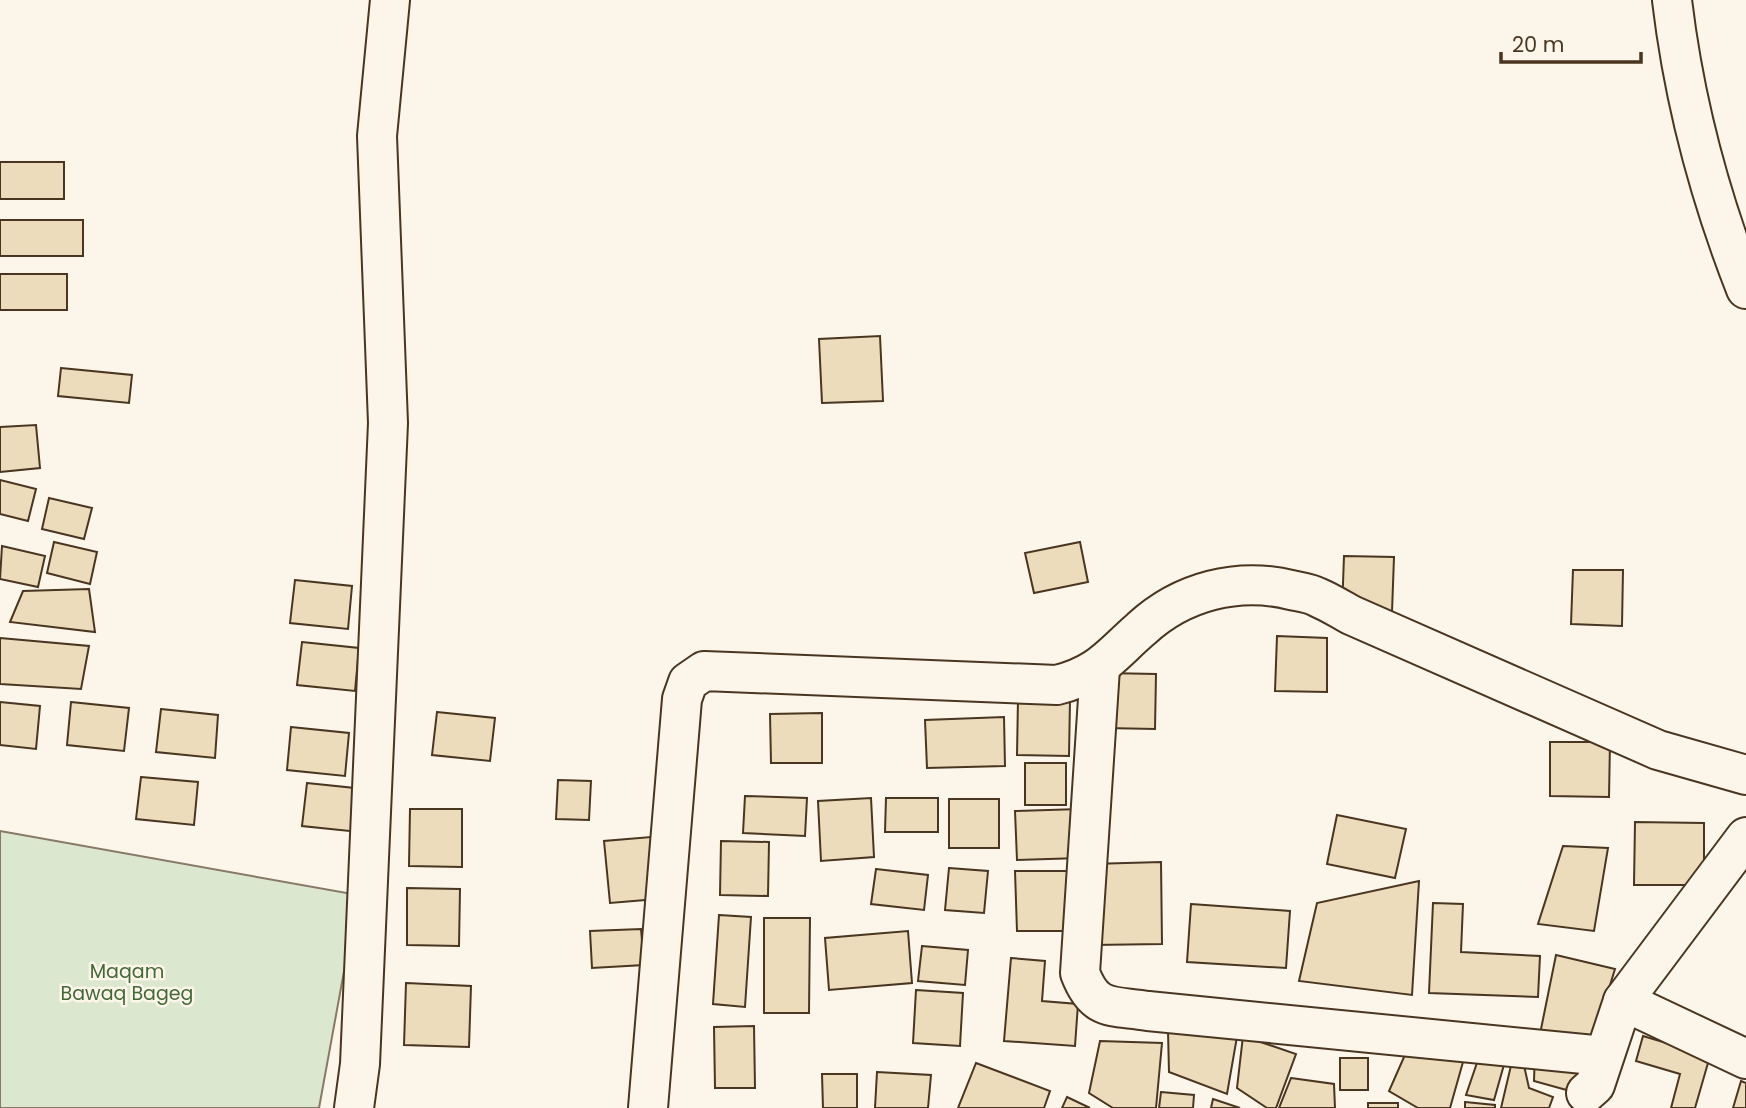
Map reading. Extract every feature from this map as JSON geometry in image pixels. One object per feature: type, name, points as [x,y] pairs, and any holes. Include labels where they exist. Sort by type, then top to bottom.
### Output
[{"type":"street","points":[[354,1108],[360,1064],[388,423],[387,336],[377,135],[390,0]]},
{"type":"street","points":[[1672,0],[1688,107],[1701,159],[1725,235],[1746,289]]},
{"type":"street","points":[[648,1108],[681,699],[688,682],[704,671],[1057,685],[1073,681],[1100,668],[1142,627],[1164,610],[1188,598],[1241,584],[1269,584],[1316,596],[1351,615],[1658,750],[1746,775]]},
{"type":"street","points":[[1100,668],[1080,937],[1080,973],[1086,989],[1098,1003],[1149,1012],[1604,1056]]},
{"type":"street","points":[[1586,1093],[1595,1085],[1623,1001],[1746,837]]},
{"type":"street","points":[[1623,1001],[1746,1059]]},
{"type":"green space","name":"Maqam Bawaq Bageg","points":[[0,831],[358,895],[319,1108],[0,1108]]},
{"type":"building","points":[[0,162],[64,162],[64,199],[0,199]]},
{"type":"building","points":[[0,220],[83,220],[83,256],[0,256]]},
{"type":"building","points":[[0,274],[67,274],[67,310],[0,310]]},
{"type":"building","points":[[880,336],[883,401],[822,403],[819,339]]},
{"type":"building","points":[[61,368],[132,375],[129,403],[58,396]]},
{"type":"building","points":[[36,425],[40,468],[0,472],[0,427]]},
{"type":"building","points":[[0,480],[36,489],[28,521],[0,514]]},
{"type":"building","points":[[49,498],[92,508],[84,539],[42,529]]},
{"type":"building","points":[[54,542],[97,552],[90,584],[47,573]]},
{"type":"building","points":[[1080,542],[1088,582],[1034,593],[1025,553]]},
{"type":"building","points":[[2,546],[45,556],[38,587],[0,579]]},
{"type":"building","points":[[1344,556],[1394,557],[1392,612],[1342,611]]},
{"type":"building","points":[[1573,570],[1623,570],[1622,626],[1571,624]]},
{"type":"building","points":[[295,580],[352,586],[348,629],[290,623]]},
{"type":"building","points":[[89,589],[95,632],[10,622],[23,591]]},
{"type":"building","points":[[1277,636],[1327,638],[1327,692],[1275,691]]},
{"type":"building","points":[[0,638],[89,646],[81,689],[0,684]]},
{"type":"building","points":[[302,642],[359,648],[355,691],[297,685]]},
{"type":"building","points":[[1106,673],[1156,674],[1155,729],[1105,728]]},
{"type":"building","points":[[1018,699],[1070,700],[1069,756],[1017,755]]},
{"type":"building","points":[[0,702],[40,706],[36,749],[0,745]]},
{"type":"building","points":[[71,702],[129,708],[124,751],[67,745]]},
{"type":"building","points":[[161,709],[218,715],[215,758],[156,752]]},
{"type":"building","points":[[437,712],[495,718],[490,761],[432,755]]},
{"type":"building","points":[[822,713],[822,763],[771,763],[770,714]]},
{"type":"building","points":[[1004,717],[1005,766],[927,768],[925,720]]},
{"type":"building","points":[[291,727],[349,733],[345,776],[287,770]]},
{"type":"building","points":[[1550,742],[1610,742],[1609,797],[1550,796]]},
{"type":"building","points":[[1025,763],[1066,763],[1066,805],[1025,805]]},
{"type":"building","points":[[141,777],[198,782],[194,825],[136,819]]},
{"type":"building","points":[[558,780],[591,781],[589,820],[556,819]]},
{"type":"building","points":[[307,783],[364,789],[359,832],[302,826]]},
{"type":"building","points":[[745,796],[807,798],[805,836],[743,833]]},
{"type":"building","points":[[871,798],[874,857],[821,861],[818,801]]},
{"type":"building","points":[[886,798],[938,798],[938,832],[885,832]]},
{"type":"building","points":[[949,799],[999,799],[999,848],[949,848]]},
{"type":"building","points":[[410,809],[462,809],[462,867],[409,866]]},
{"type":"building","points":[[1080,809],[1080,858],[1017,860],[1015,811]]},
{"type":"building","points":[[1337,815],[1406,829],[1395,878],[1327,864]]},
{"type":"building","points":[[1635,822],[1704,823],[1704,885],[1634,885]]},
{"type":"building","points":[[651,837],[657,899],[610,903],[604,841]]},
{"type":"building","points":[[721,841],[769,842],[768,896],[720,895]]},
{"type":"building","points":[[1563,846],[1608,848],[1594,931],[1538,924]]},
{"type":"building","points":[[1161,862],[1162,944],[1093,945],[1091,864]]},
{"type":"building","points":[[949,868],[988,871],[984,913],[945,910]]},
{"type":"building","points":[[876,869],[928,875],[924,910],[871,904]]},
{"type":"building","points":[[1015,871],[1074,871],[1075,931],[1017,931]]},
{"type":"building","points":[[1419,881],[1412,995],[1299,981],[1317,903]]},
{"type":"building","points":[[407,888],[460,889],[459,946],[407,945]]},
{"type":"building","points":[[1433,903],[1463,904],[1461,952],[1540,956],[1538,997],[1429,993]]},
{"type":"building","points":[[1191,904],[1290,911],[1286,968],[1187,962]]},
{"type":"building","points":[[719,915],[751,917],[745,1007],[713,1004]]},
{"type":"building","points":[[764,918],[810,918],[809,1013],[764,1013]]},
{"type":"building","points":[[641,929],[644,965],[592,968],[590,931]]},
{"type":"building","points":[[908,931],[912,983],[829,990],[825,938]]},
{"type":"building","points":[[922,946],[968,950],[965,985],[918,981]]},
{"type":"building","points":[[1556,955],[1615,969],[1590,1050],[1539,1039]]},
{"type":"building","points":[[1011,958],[1045,961],[1042,1001],[1078,1004],[1075,1046],[1004,1041]]},
{"type":"building","points":[[406,983],[471,986],[469,1047],[404,1045]]},
{"type":"building","points":[[916,990],[963,993],[960,1046],[913,1043]]},
{"type":"building","points":[[754,1026],[755,1088],[715,1088],[714,1027]]},
{"type":"building","points":[[1168,1031],[1238,1031],[1227,1094],[1169,1072]]},
{"type":"building","points":[[1243,1036],[1296,1054],[1276,1108],[1267,1108],[1237,1088]]},
{"type":"building","points":[[1643,1036],[1710,1056],[1695,1108],[1671,1108],[1680,1074],[1636,1061]]},
{"type":"building","points":[[1100,1041],[1162,1043],[1156,1108],[1113,1108],[1089,1093]]},
{"type":"building","points":[[1408,1048],[1463,1062],[1450,1108],[1418,1108],[1389,1091]]},
{"type":"building","points":[[1535,1050],[1594,1062],[1581,1094],[1534,1081]]},
{"type":"building","points":[[1480,1054],[1507,1054],[1494,1100],[1466,1095]]},
{"type":"building","points":[[1513,1057],[1523,1061],[1529,1088],[1553,1097],[1549,1108],[1501,1108]]},
{"type":"building","points":[[1340,1058],[1368,1058],[1368,1090],[1340,1090]]},
{"type":"building","points":[[976,1063],[1050,1091],[1044,1108],[958,1108]]},
{"type":"building","points":[[877,1072],[931,1075],[928,1108],[875,1108]]},
{"type":"building","points":[[822,1074],[857,1074],[857,1108],[823,1108]]},
{"type":"building","points":[[1291,1078],[1334,1084],[1335,1108],[1279,1108]]},
{"type":"building","points":[[1741,1081],[1746,1083],[1746,1108],[1733,1108]]},
{"type":"building","points":[[1161,1092],[1194,1095],[1193,1108],[1159,1108]]},
{"type":"building","points":[[1067,1097],[1090,1108],[1062,1108]]},
{"type":"building","points":[[1213,1099],[1240,1108],[1211,1108]]},
{"type":"building","points":[[1465,1102],[1495,1105],[1495,1108],[1465,1108]]},
{"type":"building","points":[[1368,1103],[1398,1103],[1398,1108],[1368,1108]]}]
